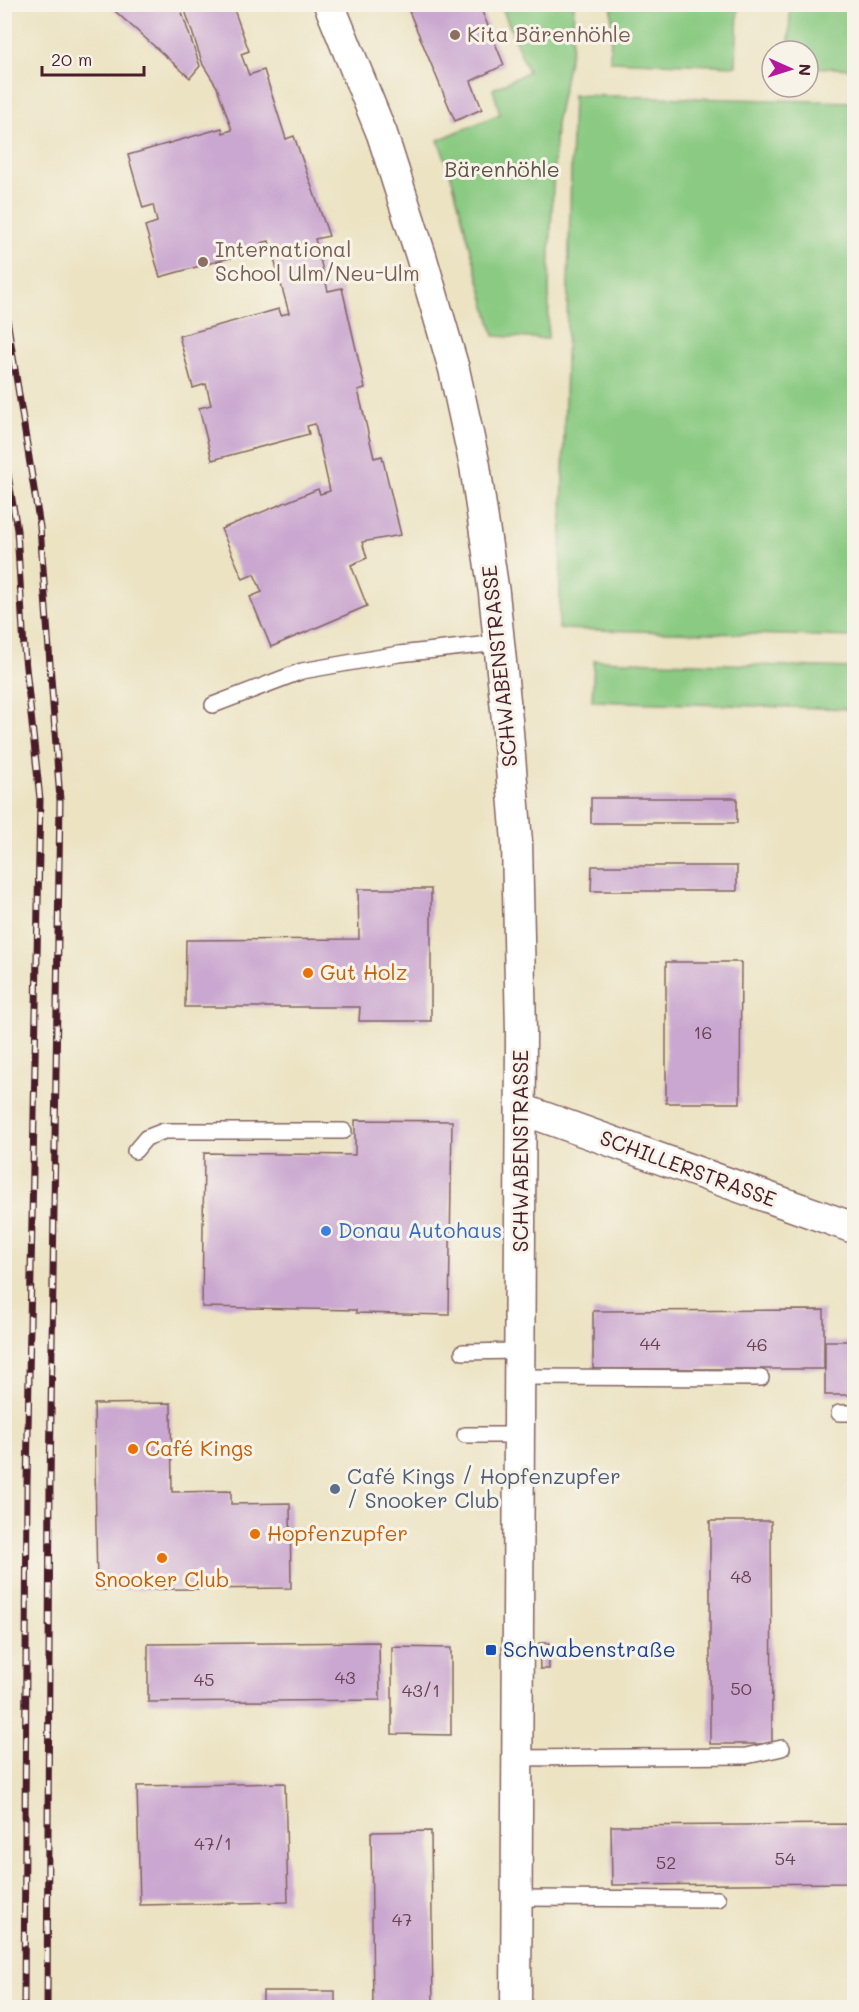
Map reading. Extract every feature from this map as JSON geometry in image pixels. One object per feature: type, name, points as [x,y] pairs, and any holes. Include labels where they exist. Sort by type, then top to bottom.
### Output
[{"type":"street","name":"SCHWABENSTRASSE","points":[[328,4],[382,134],[454,369],[475,466],[499,643],[517,842],[521,1109],[516,2007]]},
{"type":"street","name":"SCHILLERSTRASSE","points":[[521,1109],[855,1228]]},
{"type":"lane","points":[[213,705],[302,671],[399,654],[499,643]]},
{"type":"lane","points":[[135,1151],[146,1138],[164,1131],[344,1131]]},
{"type":"lane","points":[[463,1352],[520,1364],[761,1378]]},
{"type":"lane","points":[[839,1413],[855,1413]]},
{"type":"lane","points":[[465,1435],[519,1435]]},
{"type":"lane","points":[[517,1758],[746,1756],[782,1748]]},
{"type":"lane","points":[[516,1899],[718,1899]]},
{"type":"green space","name":"Bärenhöhle","points":[[501,5],[574,5],[572,46],[556,123],[548,339],[494,336],[450,172],[438,140],[500,114],[493,89],[528,72]]},
{"type":"green space","points":[[612,5],[738,5],[736,66],[610,61]]},
{"type":"green space","points":[[790,5],[854,5],[854,69],[820,68],[820,39],[789,39]]},
{"type":"green space","points":[[573,95],[854,102],[854,637],[559,629]]},
{"type":"green space","points":[[594,660],[854,668],[854,709],[592,701]]},
{"type":"building","points":[[107,4],[179,4],[200,66],[190,78]]},
{"type":"building","points":[[183,4],[232,4],[249,51],[241,54],[249,75],[264,70],[286,139],[294,136],[329,236],[315,239],[328,291],[342,288],[365,388],[358,390],[374,458],[382,456],[401,535],[362,542],[367,558],[351,565],[367,606],[271,647],[250,597],[262,592],[254,574],[243,579],[221,529],[318,489],[320,494],[330,491],[315,424],[307,426],[309,434],[212,460],[199,408],[211,405],[206,384],[193,388],[179,336],[279,309],[281,315],[289,313],[269,241],[261,243],[262,249],[160,277],[145,226],[157,222],[153,205],[143,208],[128,155],[222,128],[223,133],[232,130],[217,87],[203,65]]},
{"type":"building","name":"Kita Bärenhöhle","points":[[406,4],[479,4],[504,65],[471,81],[482,109],[455,121]]},
{"type":"building","points":[[591,798],[737,798],[737,823],[591,823]]},
{"type":"building","points":[[592,866],[737,866],[737,891],[591,891]]},
{"type":"building","name":"Gut Holz","points":[[358,889],[431,889],[431,1021],[359,1021],[360,1007],[185,1007],[186,940],[359,939]]},
{"type":"building","points":[[666,962],[741,962],[740,1103],[666,1103]]},
{"type":"building","name":"Donau Autohaus","points":[[355,1120],[452,1121],[449,1315],[356,1313],[356,1310],[202,1307],[204,1153],[355,1155]]},
{"type":"building","points":[[824,1310],[824,1369],[593,1369],[593,1311]]},
{"type":"building","points":[[825,1341],[854,1341],[854,1395],[825,1395]]},
{"type":"building","points":[[171,1403],[172,1492],[231,1491],[231,1504],[290,1503],[291,1588],[97,1590],[94,1404]]},
{"type":"building","points":[[710,1521],[771,1521],[772,1744],[710,1744]]},
{"type":"building","points":[[379,1642],[380,1700],[148,1702],[148,1644]]},
{"type":"building","points":[[539,1643],[549,1643],[549,1669],[540,1669]]},
{"type":"building","points":[[392,1647],[451,1648],[451,1735],[392,1734]]},
{"type":"building","points":[[285,1783],[288,1902],[140,1905],[137,1786]]},
{"type":"building","points":[[853,1824],[853,1883],[612,1885],[611,1826]]},
{"type":"building","points":[[431,1831],[433,2008],[373,2008],[371,1832]]},
{"type":"building","points":[[263,1991],[335,1991],[335,2008],[263,2008]]},
{"type":"railway","points":[[4,300],[40,527],[60,800],[50,1482],[47,2008]]},
{"type":"railway","points":[[4,450],[17,530],[24,649],[40,799],[27,1483],[24,2008]]},
{"type":"railway","points":[[4,780],[6,800],[4,920]]},
{"type":"place","name":"Kita Bärenhöhle","points":[[455,35]]},
{"type":"place","name":"International School Ulm/Neu-Ulm","points":[[203,262]]},
{"type":"place","name":"Gut Holz","points":[[308,973]]},
{"type":"place","name":"Donau Autohaus","points":[[326,1231]]},
{"type":"place","name":"Café Kings","points":[[133,1449]]},
{"type":"place","name":"Café Kings / Hopfenzupfer / Snooker Club","points":[[335,1489]]},
{"type":"place","name":"Hopfenzupfer","points":[[255,1534]]},
{"type":"place","name":"Snooker Club","points":[[162,1558]]},
{"type":"place","name":"Schwabenstraße","points":[[491,1650]]}]
